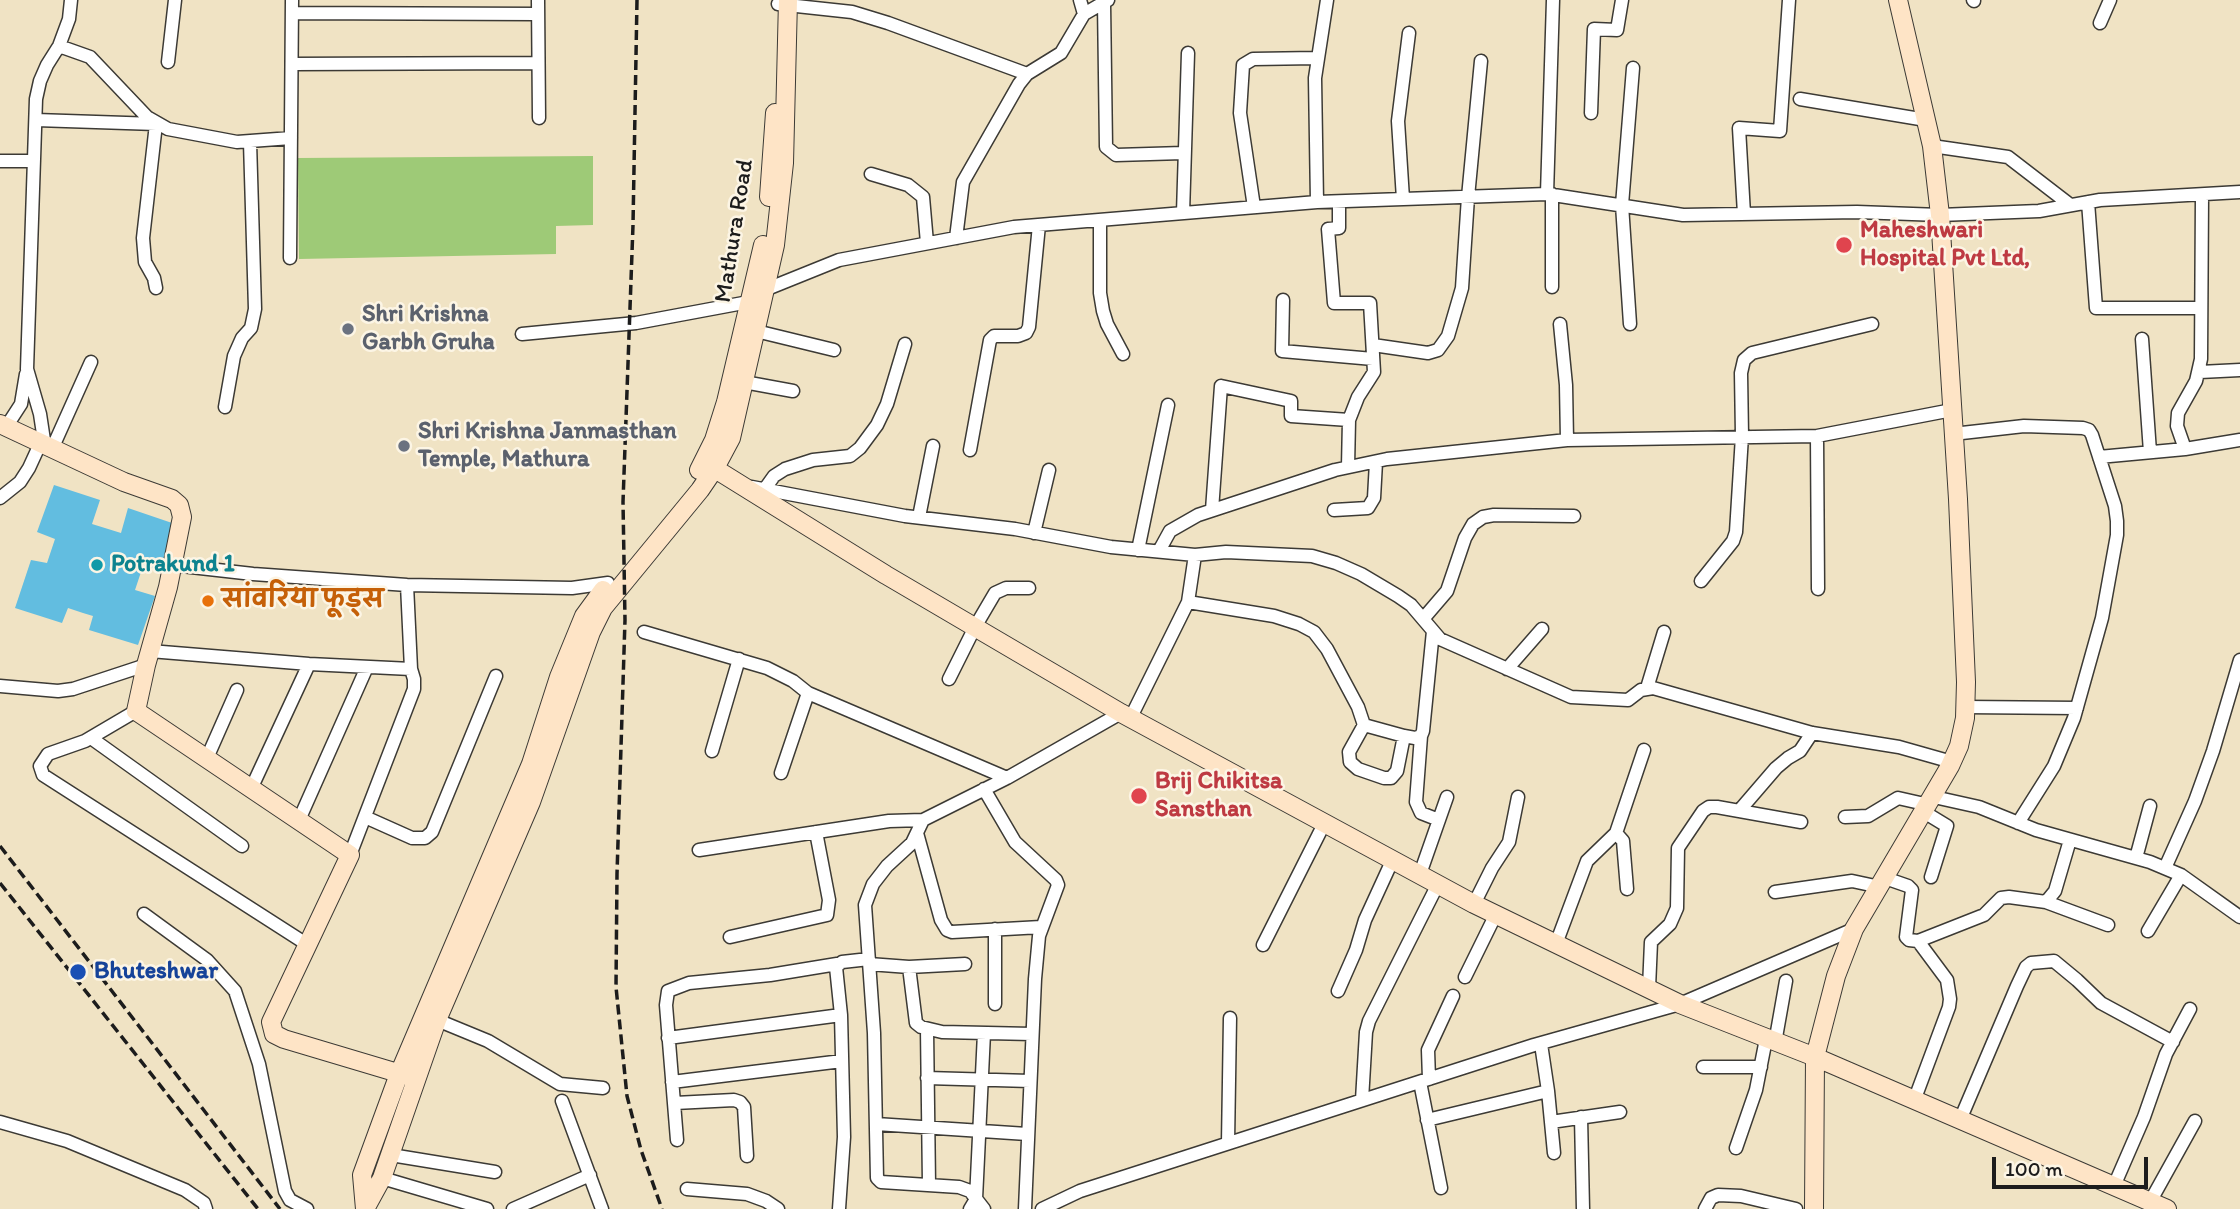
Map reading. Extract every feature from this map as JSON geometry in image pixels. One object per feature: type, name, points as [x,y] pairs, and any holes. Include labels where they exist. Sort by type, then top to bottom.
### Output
[{"type":"street","points":[[1,425],[10,421],[21,404],[27,369],[34,161],[40,81],[59,46],[69,19],[71,0]]},
{"type":"street","points":[[168,62],[175,0]]},
{"type":"street","points":[[478,14],[479,0]]},
{"type":"street","points":[[538,0],[539,118]]},
{"type":"street","points":[[1080,0],[1084,15]]},
{"type":"street","points":[[1317,202],[1314,105],[1316,58],[1327,0]]},
{"type":"street","points":[[1552,287],[1550,194],[1553,0]]},
{"type":"street","points":[[1591,113],[1594,29],[1617,30],[1622,0]]},
{"type":"street","points":[[1744,214],[1740,128],[1780,131],[1789,0]]},
{"type":"street","points":[[1814,1209],[1815,1057],[1836,976],[1854,929],[1952,762],[1959,746],[1965,707],[1963,593],[1940,215],[1932,146],[1898,0]]},
{"type":"street","points":[[2101,23],[2110,0]]},
{"type":"street","points":[[956,238],[963,182],[1019,84],[1027,74],[1061,53],[1084,15],[1106,1]]},
{"type":"street","points":[[1106,1],[1106,147],[1116,155],[1183,153]]},
{"type":"street","points":[[365,1209],[362,1175],[399,1073],[531,764],[559,677],[584,616],[608,583],[628,564],[731,438],[756,331],[760,297],[775,245],[784,163],[783,2],[852,12],[1027,74]]},
{"type":"street","points":[[290,258],[292,6],[421,7],[478,14],[538,14]]},
{"type":"street","points":[[1403,199],[1398,121],[1409,33]]},
{"type":"street","points":[[59,46],[90,57],[156,124]]},
{"type":"street","points":[[1183,213],[1188,53]]},
{"type":"street","points":[[1254,207],[1240,113],[1243,65],[1253,59],[1316,58]]},
{"type":"street","points":[[1373,345],[1428,353],[1443,345],[1462,288],[1481,61]]},
{"type":"street","points":[[292,64],[538,63]]},
{"type":"street","points":[[1630,324],[1622,205],[1633,68]]},
{"type":"street","points":[[1800,99],[1926,120]]},
{"type":"street","points":[[36,120],[156,124],[223,141],[250,142],[291,138]]},
{"type":"street","points":[[156,124],[143,238],[145,262],[155,278],[156,288]]},
{"type":"street","points":[[225,407],[233,356],[242,338],[251,328],[255,309],[250,142]]},
{"type":"street","points":[[1932,146],[2008,157],[2069,204]]},
{"type":"street","points":[[0,161],[34,161]]},
{"type":"street","points":[[871,174],[908,185],[923,197],[927,243]]},
{"type":"street","points":[[522,334],[636,323],[760,297],[839,260],[1014,227],[1254,207],[1317,202],[1550,194],[1683,215],[1857,212],[1940,215],[2039,211],[2088,202],[2240,192]]},
{"type":"street","points":[[2185,449],[2177,426],[2178,413],[2200,372],[2202,195]]},
{"type":"street","points":[[2088,202],[2096,308],[2202,308]]},
{"type":"street","points":[[1339,206],[1339,228],[1328,229],[1334,303],[1370,303],[1374,372],[1358,397],[1349,420],[1348,467]]},
{"type":"street","points":[[1100,220],[1100,293],[1103,311],[1107,324],[1124,354]]},
{"type":"street","points":[[970,450],[990,340],[994,336],[1018,336],[1026,333],[1029,327],[1039,225]]},
{"type":"street","name":"Mathura Road","points":[[710,465],[726,402],[760,297]]},
{"type":"street","points":[[1283,300],[1282,351],[1373,359]]},
{"type":"street","points":[[1560,324],[1566,385],[1567,440]]},
{"type":"street","points":[[1701,580],[1736,532],[1742,436],[1741,373],[1744,360],[1752,353],[1872,324]]},
{"type":"street","points":[[756,331],[834,350]]},
{"type":"street","points":[[2142,339],[2150,452]]},
{"type":"street","points":[[764,490],[775,476],[785,469],[813,460],[850,456],[860,449],[877,425],[887,404],[905,344]]},
{"type":"street","points":[[0,498],[20,482],[46,447],[91,362]]},
{"type":"street","points":[[27,369],[46,447]]},
{"type":"street","points":[[2200,372],[2240,370]]},
{"type":"street","points":[[744,382],[793,391]]},
{"type":"street","points":[[1212,510],[1221,386],[1291,401],[1291,416],[1349,420]]},
{"type":"street","points":[[1138,550],[1168,405]]},
{"type":"street","points":[[1159,551],[1170,531],[1181,523],[1212,510],[1348,467],[1376,462],[1567,440],[1817,436],[1952,410]]},
{"type":"street","points":[[1,425],[124,482],[172,499],[179,505],[182,517],[173,565],[136,711],[91,738],[48,754],[40,766],[43,775],[308,945]]},
{"type":"street","points":[[1953,434],[2024,426],[2083,428],[2092,435],[2115,506],[2118,535],[2102,618],[2077,708],[2054,766],[2018,823]]},
{"type":"street","points":[[1817,436],[1818,589]]},
{"type":"street","points":[[2099,457],[2185,449],[2240,440]]},
{"type":"street","points":[[919,517],[933,446]]},
{"type":"street","points":[[1334,510],[1368,508],[1374,498],[1376,462]]},
{"type":"street","points":[[710,465],[735,483],[1126,716],[1474,904],[1680,1004],[1815,1057],[2167,1209]]},
{"type":"street","points":[[365,1209],[391,1155],[437,1020],[531,802],[572,681],[603,608],[682,515],[710,465]]},
{"type":"street","points":[[1034,533],[1049,470]]},
{"type":"street","points":[[735,483],[919,517],[1138,550],[1195,555],[1226,552],[1293,554],[1336,562],[1398,596],[1440,639],[1571,697],[1628,700],[1647,688],[1664,632]]},
{"type":"street","points":[[1423,619],[1447,591],[1465,538],[1473,524],[1483,517],[1574,516]]},
{"type":"street","points":[[977,1206],[970,1191],[959,1187],[881,1182],[877,1178],[874,1033],[865,905],[867,896],[887,866],[912,843],[920,827],[984,789],[1126,716],[1188,602],[1195,555]]},
{"type":"street","points":[[173,565],[253,574],[407,585],[572,588],[608,583]]},
{"type":"street","points":[[407,585],[414,689],[350,855],[271,1022],[274,1034],[284,1039],[417,1079]]},
{"type":"street","points":[[949,679],[995,593],[1006,588],[1028,588]]},
{"type":"street","points":[[1188,602],[1274,616],[1314,632],[1327,649],[1358,707],[1364,725],[1349,752],[1350,762],[1358,769],[1391,778],[1397,771],[1404,736]]},
{"type":"street","points":[[1507,669],[1542,629]]},
{"type":"street","points":[[1433,631],[1416,802],[1421,813],[1439,820]]},
{"type":"street","points":[[644,632],[767,668],[793,681],[807,693],[1007,778]]},
{"type":"street","points":[[0,686],[58,691],[73,689],[148,658],[411,669]]},
{"type":"street","points":[[712,751],[739,659]]},
{"type":"street","points":[[2165,868],[2195,801],[2240,660]]},
{"type":"street","points":[[251,789],[309,664]]},
{"type":"street","points":[[299,820],[367,667]]},
{"type":"street","points":[[365,817],[412,838],[425,838],[432,831],[496,676]]},
{"type":"street","points":[[1647,688],[1812,733],[1899,747],[1952,762]]},
{"type":"street","points":[[207,758],[237,690]]},
{"type":"street","points":[[781,773],[807,693]]},
{"type":"street","points":[[1965,707],[2077,708]]},
{"type":"street","points":[[136,711],[350,855]]},
{"type":"street","points":[[1364,725],[1404,736],[1421,736]]},
{"type":"street","points":[[1740,811],[1782,762],[1800,751],[1812,733]]},
{"type":"street","points":[[91,738],[242,846]]},
{"type":"street","points":[[1556,943],[1587,861],[1616,833],[1644,750]]},
{"type":"street","points":[[984,789],[1015,842],[1056,880],[1058,885],[1041,927],[1035,979],[1025,1209]]},
{"type":"street","points":[[1419,874],[1447,797]]},
{"type":"street","points":[[1474,904],[1509,842],[1518,797]]},
{"type":"street","points":[[1845,817],[1868,816],[1898,798],[1929,805],[1979,807],[2035,831],[2165,868],[2181,875],[2240,917]]},
{"type":"street","points":[[1929,805],[1947,826],[1931,877]]},
{"type":"street","points":[[2136,858],[2150,806]]},
{"type":"street","points":[[1648,988],[1651,942],[1670,924],[1677,908],[1678,848],[1703,811],[1709,807],[1801,822]]},
{"type":"street","points":[[699,850],[890,821],[920,827]]},
{"type":"street","points":[[1263,944],[1325,822]]},
{"type":"street","points":[[920,827],[944,927],[951,932],[1041,927]]},
{"type":"street","points":[[730,937],[827,915],[829,900],[817,832]]},
{"type":"street","points":[[1616,833],[1623,841],[1627,889]]},
{"type":"street","points":[[2046,902],[2055,891],[2070,840]]},
{"type":"street","points":[[1338,991],[1356,950],[1365,920],[1393,859]]},
{"type":"street","points":[[2148,931],[2181,875]]},
{"type":"street","points":[[1775,892],[1852,881],[1909,886],[1912,890],[1906,937],[1918,941],[1984,915],[2001,898],[2009,897],[2046,902],[2108,925]]},
{"type":"street","points":[[1362,1100],[1369,1021],[1438,884]]},
{"type":"street","points":[[144,914],[207,960],[235,991],[259,1064],[285,1191],[290,1200],[307,1209]]},
{"type":"street","points":[[1465,977],[1496,914]]},
{"type":"street","points":[[995,929],[995,1004]]},
{"type":"street","points":[[1042,1209],[1080,1191],[1228,1143],[1541,1044],[1680,1004],[1854,929]]},
{"type":"street","points":[[1914,1101],[1950,999],[1947,980],[1918,941]]},
{"type":"street","points":[[677,1140],[668,1038],[668,991],[689,983],[869,961],[909,967],[965,964]]},
{"type":"street","points":[[1960,1120],[2017,986],[2026,967],[2031,963],[2054,961],[2101,1003],[2173,1042]]},
{"type":"street","points":[[838,964],[836,971],[841,1015],[844,1137],[839,1209]]},
{"type":"street","points":[[909,967],[916,1023],[927,1029],[1032,1034]]},
{"type":"street","points":[[1736,1148],[1771,1041],[1786,981]]},
{"type":"street","points":[[1441,1188],[1427,1119],[1425,1081],[1427,1051],[1453,996]]},
{"type":"street","points":[[2114,1186],[2139,1131],[2173,1042],[2190,1009]]},
{"type":"street","points":[[668,1038],[841,1015]]},
{"type":"street","points":[[1228,1143],[1230,1018]]},
{"type":"street","points":[[437,1020],[488,1041],[560,1084],[603,1088]]},
{"type":"street","points":[[927,1029],[929,1185]]},
{"type":"street","points":[[977,1206],[984,1033]]},
{"type":"street","points":[[1541,1044],[1554,1153]]},
{"type":"street","points":[[672,1082],[842,1060]]},
{"type":"street","points":[[1703,1068],[1761,1067]]},
{"type":"street","points":[[928,1078],[1030,1081]]},
{"type":"street","points":[[1427,1119],[1548,1091]]},
{"type":"street","points":[[562,1101],[602,1209]]},
{"type":"street","points":[[675,1103],[740,1102],[744,1107],[747,1156]]},
{"type":"street","points":[[1551,1122],[1620,1112]]},
{"type":"street","points":[[1581,1118],[1583,1209]]},
{"type":"street","points":[[2150,1202],[2195,1121]]},
{"type":"street","points":[[0,1122],[67,1141],[185,1190],[204,1203],[206,1209]]},
{"type":"street","points":[[876,1124],[1027,1134]]},
{"type":"street","points":[[391,1155],[495,1172]]},
{"type":"street","points":[[519,1208],[590,1175]]},
{"type":"street","points":[[382,1178],[487,1209]]},
{"type":"street","points":[[687,1189],[747,1194],[766,1200],[778,1209]]},
{"type":"street","points":[[1705,1209],[1711,1198],[1725,1195],[1741,1196],[1796,1209]]},
{"type":"green space","points":[[593,156],[593,225],[556,226],[556,254],[299,259],[298,158]]},
{"type":"water","name":"Potrakund 1","points":[[54,485],[100,500],[92,524],[121,533],[128,508],[175,524],[163,570],[143,566],[135,590],[155,596],[138,645],[89,630],[93,616],[68,608],[62,623],[15,608],[31,560],[47,563],[55,539],[37,532]]},
{"type":"railway","points":[[637,0],[633,225],[623,502],[625,620],[616,987],[627,1096],[641,1150],[662,1209]]},
{"type":"railway","points":[[0,846],[280,1209]]},
{"type":"railway","points":[[0,883],[258,1209]]},
{"type":"place","name":"Maheshwari Hospital Pvt Ltd,","points":[[1844,245]]},
{"type":"place","name":"Shri Krishna Garbh Gruha","points":[[348,329]]},
{"type":"place","name":"Shri Krishna Janmasthan Temple, Mathura","points":[[404,446]]},
{"type":"place","name":"Potrakund 1","points":[[97,565]]},
{"type":"place","name":"सांवरिया फूड्स","points":[[208,601]]},
{"type":"place","name":"Brij Chikitsa Sansthan","points":[[1139,796]]},
{"type":"place","name":"Bhuteshwar","points":[[78,972]]}]
